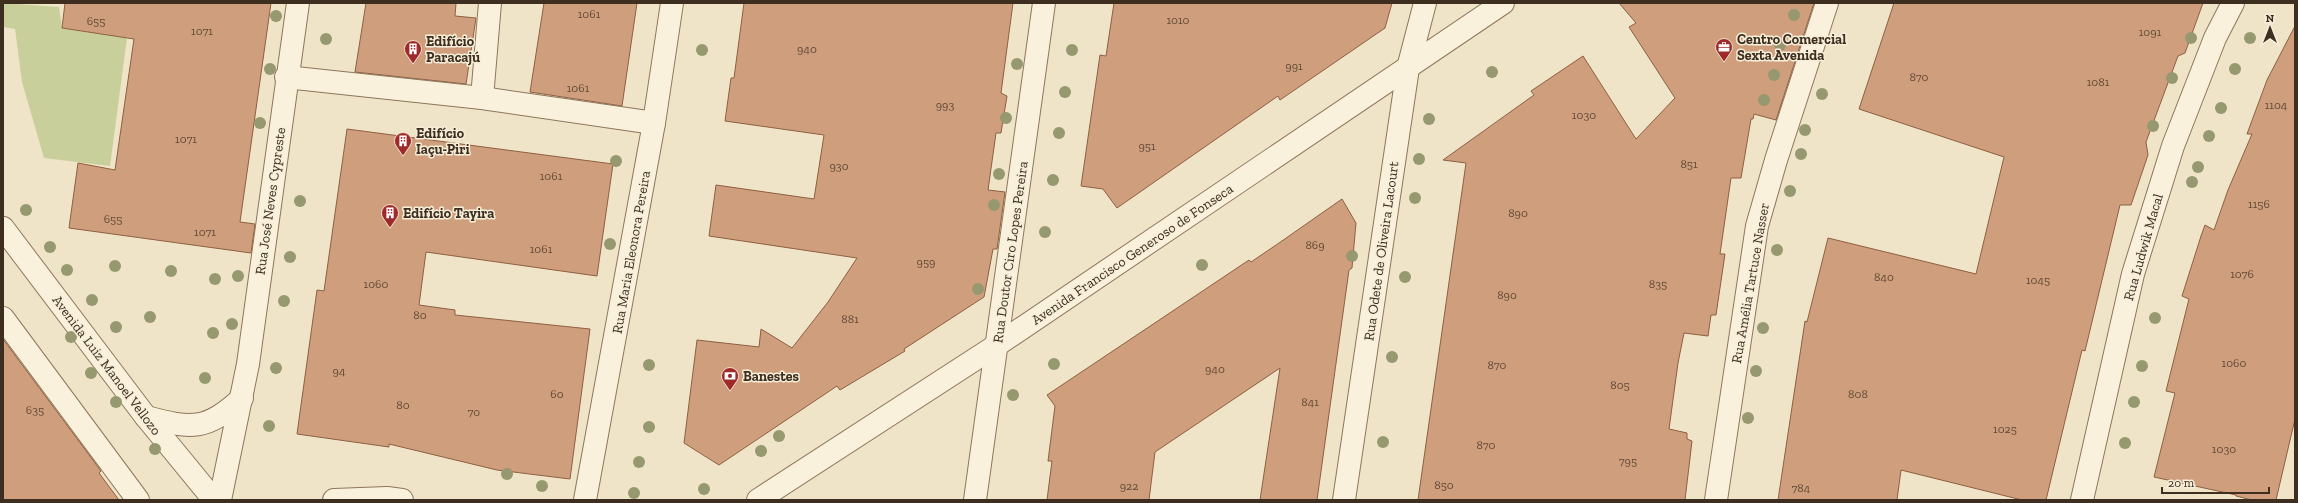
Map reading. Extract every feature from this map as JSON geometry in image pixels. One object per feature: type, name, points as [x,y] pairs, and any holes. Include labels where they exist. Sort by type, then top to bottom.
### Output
[{"type":"street","name":"Rua José Neves Cypreste","points":[[220,500],[242,398],[286,77],[298,3]]},
{"type":"street","points":[[482,98],[490,3]]},
{"type":"street","name":"Rua Maria Eleonora Pereira","points":[[585,500],[654,123],[672,3]]},
{"type":"street","name":"Rua Doutor Ciro Lopes Pereira","points":[[975,500],[998,345],[1044,3]]},
{"type":"street","name":"Rua Odete de Oliveira Lacourt","points":[[1344,500],[1408,68],[1425,3]]},
{"type":"street","name":"Avenida Francisco Generoso de Fonseca","points":[[758,500],[998,345],[1503,3]]},
{"type":"street","name":"Rua Amélia Tartuce Nasser","points":[[1716,500],[1757,226],[1776,160],[1827,3]]},
{"type":"street","name":"Rua Ludwik Macal","points":[[2082,500],[2133,274],[2173,146],[2215,38],[2233,3]]},
{"type":"street","points":[[286,77],[482,98],[654,123]]},
{"type":"street","name":"Avenida Luiz Manoel Vellozo","points":[[3,228],[146,417],[214,500]]},
{"type":"street","points":[[3,318],[138,500]]},
{"type":"street","points":[[146,417],[174,424],[194,426],[212,421],[242,398]]},
{"type":"street","points":[[334,500],[387,498],[402,500]]},
{"type":"green space","points":[[3,3],[59,7],[62,28],[127,38],[110,166],[44,158],[22,82],[15,29],[3,27]]},
{"type":"building","points":[[65,3],[271,3],[240,222],[255,224],[251,253],[69,228],[78,163],[115,170],[134,39],[62,28]]},
{"type":"building","points":[[366,3],[456,3],[455,16],[476,18],[466,84],[355,72]]},
{"type":"building","points":[[544,3],[637,3],[622,106],[530,92]]},
{"type":"building","points":[[744,3],[1013,3],[1001,93],[1007,96],[1001,133],[996,133],[988,190],[1005,192],[997,249],[993,249],[984,297],[904,349],[905,351],[840,390],[837,386],[719,465],[684,443],[697,340],[759,347],[761,329],[792,348],[828,302],[857,258],[709,236],[716,185],[814,199],[824,135],[725,121],[731,78],[734,78]]},
{"type":"building","points":[[1114,3],[1392,3],[1385,28],[1280,100],[1278,96],[1117,208],[1103,189],[1081,186],[1100,55],[1106,56]]},
{"type":"building","points":[[1619,3],[1814,3],[1776,120],[1754,114],[1753,119],[1751,119],[1741,178],[1731,178],[1720,254],[1725,254],[1716,315],[1711,315],[1708,336],[1684,333],[1678,363],[1669,429],[1687,433],[1687,439],[1692,441],[1685,500],[1418,500],[1466,163],[1443,160],[1534,95],[1531,91],[1583,56],[1636,139],[1675,98],[1629,27],[1636,23]]},
{"type":"building","points":[[1894,3],[2203,3],[2185,53],[2178,56],[2146,142],[2148,155],[2131,205],[2120,205],[2085,351],[2082,350],[2046,500],[2022,500],[1901,470],[1897,500],[1778,500],[1805,321],[1807,322],[1828,238],[1976,274],[2004,157],[1859,109]]},
{"type":"building","points":[[2295,26],[2295,419],[2276,500],[2252,500],[2236,495],[2154,477],[2175,393],[2166,391],[2189,299],[2182,296],[2205,225],[2214,230],[2228,190],[2252,134],[2247,134],[2267,80]]},
{"type":"building","points":[[347,129],[613,164],[597,276],[426,252],[419,305],[455,310],[455,315],[590,329],[570,479],[497,470],[389,444],[389,447],[297,434],[317,290],[324,291]]},
{"type":"building","points":[[1342,199],[1356,223],[1352,268],[1349,270],[1317,500],[1260,500],[1280,368],[1155,452],[1149,500],[1047,500],[1052,461],[1048,461],[1055,406],[1047,395],[1249,260],[1251,262]]},
{"type":"building","points":[[3,339],[101,471],[99,473],[119,500],[3,500]]},
{"type":"place","name":"Centro Comercial Sexta Avenida","points":[[1724,62]]},
{"type":"place","name":"Edifício Paracajú","points":[[413,64]]},
{"type":"place","name":"Edifício Iaçu-Piri","points":[[403,156]]},
{"type":"place","name":"Edifício Tayira","points":[[390,228]]},
{"type":"place","name":"Banestes","points":[[730,391]]}]
